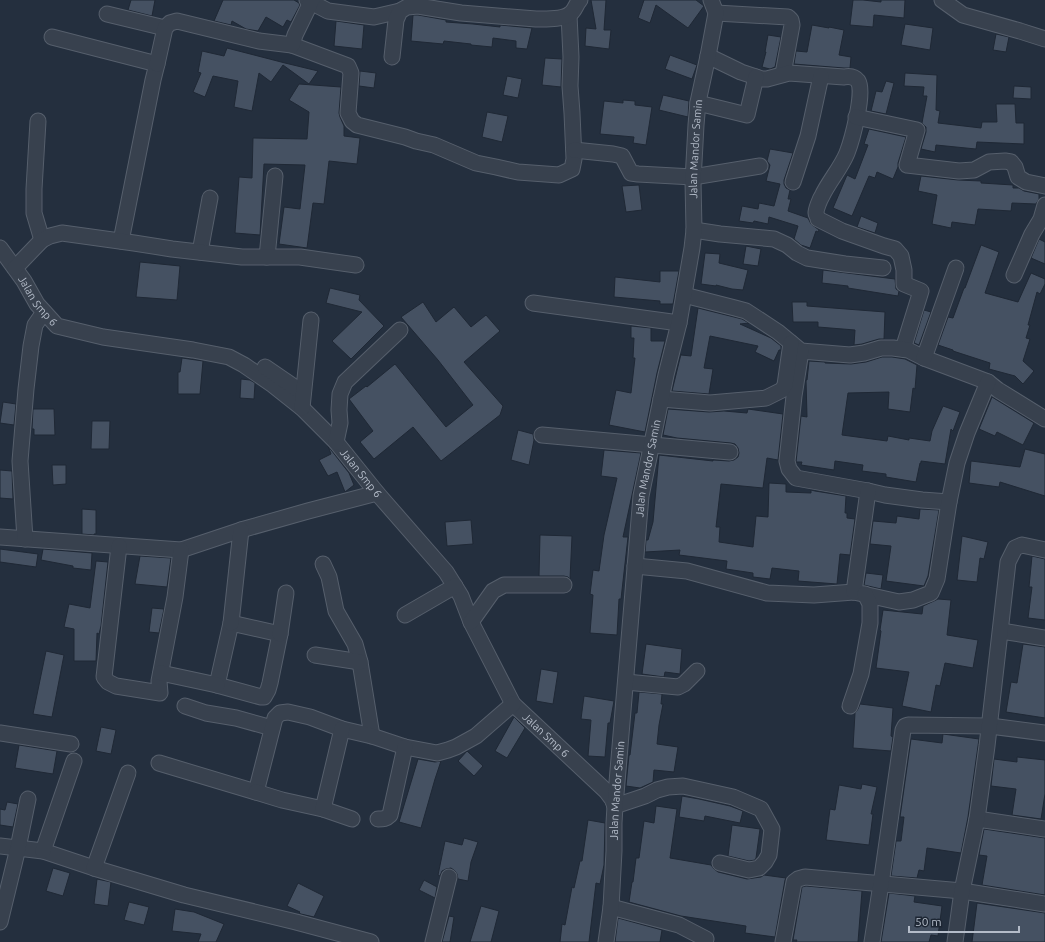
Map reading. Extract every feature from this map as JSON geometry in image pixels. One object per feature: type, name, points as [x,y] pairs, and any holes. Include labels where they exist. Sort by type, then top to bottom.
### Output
[{"type":"street","points":[[942,0],[963,15],[1045,39]]},
{"type":"street","points":[[292,44],[310,1],[328,11],[374,17],[400,11],[407,6],[418,6],[460,13],[536,19],[556,18],[569,15],[579,1]]},
{"type":"street","points":[[713,6],[788,17],[792,20],[783,74]]},
{"type":"street","name":"Jalan Mandor Samin","points":[[606,942],[611,907],[615,806],[641,496],[667,370],[680,322],[692,248],[694,230],[693,177],[696,125],[698,103],[708,56],[713,6]]},
{"type":"street","points":[[392,57],[396,20],[400,11]]},
{"type":"street","points":[[107,14],[165,28]]},
{"type":"street","points":[[121,241],[153,80],[165,28],[170,22],[177,21],[259,41],[292,44],[348,66],[351,73],[348,113],[352,122],[357,125],[434,145],[476,163],[518,172],[559,174],[572,169],[574,158],[570,86],[569,15]]},
{"type":"street","points":[[52,37],[157,64]]},
{"type":"street","points":[[708,56],[741,72],[767,79],[783,74],[796,73],[821,76],[849,76],[854,77],[857,80],[861,90],[853,135],[846,154],[822,196],[816,213],[818,219],[842,231],[895,249],[902,256],[904,284],[921,291],[904,349]]},
{"type":"street","points":[[793,182],[808,136],[821,76]]},
{"type":"street","points":[[698,103],[747,115],[756,77]]},
{"type":"street","points":[[856,117],[917,130],[908,165],[959,172],[974,170],[989,162],[1005,161],[1011,162],[1015,167],[1018,177],[1026,182],[1045,186]]},
{"type":"street","points":[[38,121],[34,213],[42,240]]},
{"type":"street","points":[[574,150],[622,156],[631,173],[638,174],[693,177],[760,166]]},
{"type":"street","points":[[268,257],[275,176]]},
{"type":"street","points":[[200,252],[210,198]]},
{"type":"street","points":[[1014,275],[1032,234],[1041,219],[1045,205]]},
{"type":"street","points":[[694,230],[774,239],[787,245],[797,253],[807,258],[883,268]]},
{"type":"street","points":[[15,268],[42,240],[62,233],[172,249],[242,257],[300,257],[356,265]]},
{"type":"street","name":"Jalan Smp 6","points":[[0,248],[24,281],[37,304],[57,326],[103,338],[193,350],[229,357],[244,364],[302,408],[336,442],[377,493],[446,572],[461,596],[471,622],[513,704],[606,791],[615,806]]},
{"type":"street","points":[[924,358],[956,268]]},
{"type":"street","points":[[684,296],[746,311],[778,332],[796,347],[850,355],[881,348],[904,349],[988,382],[998,390],[1045,419]]},
{"type":"street","points":[[533,303],[680,322]]},
{"type":"street","points":[[25,539],[20,462],[25,396],[35,325],[44,312]]},
{"type":"street","points":[[302,408],[311,320]]},
{"type":"street","points":[[336,442],[340,423],[340,394],[345,382],[400,330]]},
{"type":"street","points":[[662,399],[710,403],[766,398],[782,390],[785,385],[796,347]]},
{"type":"street","points":[[796,347],[794,396],[787,461],[789,469],[796,478],[885,495],[949,502]]},
{"type":"street","points":[[243,352],[304,393]]},
{"type":"street","points":[[635,566],[687,571],[767,593],[814,595],[859,593],[899,602],[913,600],[931,593],[937,579],[949,502],[957,463],[967,433],[988,382]]},
{"type":"street","points":[[542,435],[730,452]]},
{"type":"street","points":[[859,593],[868,491]]},
{"type":"street","points":[[0,537],[181,550],[241,530],[377,493]]},
{"type":"street","points":[[217,685],[231,623],[241,530]]},
{"type":"street","points":[[955,942],[990,726],[1008,562],[1015,548],[1022,545],[1045,550]]},
{"type":"street","points":[[119,546],[104,677],[108,682],[116,686],[160,693],[159,681],[175,597],[181,550]]},
{"type":"street","points":[[323,564],[329,577],[336,611],[353,638],[355,644],[360,662],[372,736]]},
{"type":"street","points":[[471,622],[493,591],[504,585],[564,585]]},
{"type":"street","points":[[404,615],[455,586]]},
{"type":"street","points":[[161,673],[264,697],[270,683],[280,634],[286,593]]},
{"type":"street","points":[[850,706],[861,674],[870,623],[870,604],[859,593]]},
{"type":"street","points":[[231,623],[280,634]]},
{"type":"street","points":[[1001,631],[1045,638]]},
{"type":"street","points":[[315,655],[360,662]]},
{"type":"street","points":[[626,682],[678,687],[684,684],[697,671]]},
{"type":"street","points":[[256,792],[275,718],[280,714],[288,712],[310,717],[342,729],[372,736],[406,747],[428,752],[437,752],[452,748],[476,736],[513,704]]},
{"type":"street","points":[[185,706],[206,713],[236,718],[272,728]]},
{"type":"street","points":[[872,942],[903,730],[905,726],[990,726],[1045,733]]},
{"type":"street","points":[[323,809],[342,729]]},
{"type":"street","points":[[0,733],[71,744]]},
{"type":"street","points":[[378,819],[387,818],[390,815],[406,747]]},
{"type":"street","points":[[43,851],[74,761]]},
{"type":"street","points":[[159,763],[282,800],[323,809],[352,819]]},
{"type":"street","points":[[94,868],[128,773]]},
{"type":"street","points":[[615,806],[645,796],[657,790],[668,787],[683,786],[733,797],[760,809],[772,829],[769,855],[765,862],[759,868],[749,870],[720,864]]},
{"type":"street","points":[[0,922],[28,799]]},
{"type":"street","points":[[976,819],[1045,829]]},
{"type":"street","points":[[0,846],[43,851],[184,895],[372,942]]},
{"type":"street","points":[[433,942],[449,877]]},
{"type":"street","points":[[783,942],[794,882],[805,877],[962,892],[1045,904]]},
{"type":"street","points":[[611,907],[679,925],[706,939]]},
{"type":"building","points":[[131,0],[155,0],[152,16],[128,10]]},
{"type":"building","points":[[223,0],[294,0],[300,5],[291,22],[287,20],[283,27],[266,17],[258,31],[246,29],[232,21],[231,25],[214,21]]},
{"type":"building","points":[[591,0],[606,0],[604,30],[611,30],[609,49],[585,46],[586,28],[596,29]]},
{"type":"building","points":[[644,0],[696,0],[704,6],[688,28],[656,5],[650,23],[638,18]]},
{"type":"building","points":[[853,0],[881,2],[881,0],[905,0],[904,18],[874,15],[873,27],[850,25]]},
{"type":"building","points":[[413,15],[446,20],[446,22],[500,27],[500,25],[532,28],[527,49],[516,48],[516,41],[493,38],[492,47],[444,41],[443,44],[411,41]]},
{"type":"building","points":[[336,21],[364,25],[362,49],[334,46]]},
{"type":"building","points":[[905,24],[933,28],[930,50],[901,45]]},
{"type":"building","points":[[812,25],[844,30],[839,55],[851,57],[850,68],[794,64],[796,51],[807,52]]},
{"type":"building","points":[[996,34],[1009,37],[1006,52],[993,50]]},
{"type":"building","points":[[768,35],[781,37],[775,67],[770,69],[762,67]]},
{"type":"building","points":[[227,48],[318,71],[309,84],[283,65],[271,82],[259,73],[252,111],[234,107],[238,81],[213,76],[205,97],[193,92],[201,73],[198,72],[202,51],[224,56]]},
{"type":"building","points":[[670,55],[697,65],[692,79],[665,69]]},
{"type":"building","points":[[545,58],[562,59],[561,87],[542,85]]},
{"type":"building","points":[[360,71],[376,73],[374,88],[359,86]]},
{"type":"building","points":[[905,73],[937,75],[936,110],[940,111],[938,123],[981,128],[982,122],[997,122],[996,104],[1015,104],[1016,123],[1024,123],[1024,144],[977,142],[976,149],[936,145],[935,152],[921,149],[926,132],[926,127],[922,123],[927,96],[923,96],[924,87],[904,86]]},
{"type":"building","points":[[507,76],[522,79],[518,98],[503,95]]},
{"type":"building","points":[[886,81],[894,83],[886,114],[871,111],[876,91],[882,92]]},
{"type":"building","points":[[299,84],[341,87],[339,113],[344,126],[344,136],[360,138],[357,164],[329,161],[324,204],[313,203],[307,248],[279,244],[284,207],[300,209],[305,165],[264,164],[260,235],[235,233],[239,177],[252,178],[253,138],[307,139],[309,112],[289,100]]},
{"type":"building","points":[[1014,86],[1031,87],[1031,99],[1013,98]]},
{"type":"building","points":[[663,95],[689,101],[688,117],[659,110]]},
{"type":"building","points":[[623,100],[635,101],[635,105],[652,107],[646,145],[633,143],[634,137],[600,134],[604,101],[623,103]]},
{"type":"building","points":[[487,112],[508,116],[502,142],[482,137]]},
{"type":"building","points":[[869,129],[906,137],[898,167],[893,179],[877,172],[875,178],[869,176],[852,216],[833,208],[847,175],[855,179],[868,145],[864,144]]},
{"type":"building","points":[[770,149],[793,153],[784,180],[786,188],[790,190],[788,199],[791,199],[788,211],[808,218],[811,224],[819,230],[818,232],[816,231],[810,248],[801,245],[794,239],[798,226],[769,217],[768,224],[754,221],[753,223],[739,221],[742,206],[758,209],[759,203],[774,206],[780,184],[766,181],[770,165],[767,161]]},
{"type":"building","points":[[921,176],[1013,185],[1013,188],[1019,188],[1024,191],[1039,194],[1039,199],[1036,204],[1012,203],[1011,211],[978,209],[975,225],[952,222],[951,228],[932,224],[937,195],[918,191]]},
{"type":"building","points":[[639,185],[642,210],[626,212],[622,186]]},
{"type":"building","points":[[861,216],[878,223],[875,233],[857,227]]},
{"type":"building","points":[[1039,239],[1045,242],[1045,264],[1031,258]]},
{"type":"building","points":[[981,245],[999,252],[985,293],[1018,302],[1031,273],[1045,279],[1045,284],[1040,294],[1037,292],[1028,325],[1030,325],[1026,338],[1030,339],[1023,361],[1034,371],[1023,384],[1015,376],[989,369],[990,363],[938,345],[948,317],[953,318]]},
{"type":"building","points":[[746,246],[761,249],[758,266],[743,264]]},
{"type":"building","points":[[705,253],[720,254],[719,263],[748,270],[743,290],[701,284]]},
{"type":"building","points":[[140,262],[180,266],[177,300],[136,297]]},
{"type":"building","points":[[823,270],[895,279],[896,289],[899,291],[898,296],[848,288],[848,286],[822,283]]},
{"type":"building","points":[[660,271],[679,271],[673,304],[660,304],[660,301],[614,297],[615,277],[660,282]]},
{"type":"building","points":[[330,288],[360,295],[359,300],[384,326],[351,359],[332,341],[362,312],[326,303]]},
{"type":"building","points":[[423,302],[436,322],[454,307],[471,327],[486,315],[500,331],[464,362],[503,406],[500,415],[441,461],[413,427],[374,459],[360,442],[373,431],[349,399],[366,386],[367,387],[395,364],[446,427],[473,405],[438,360],[401,317]]},
{"type":"building","points":[[792,302],[807,302],[807,306],[885,312],[884,339],[854,345],[855,330],[818,327],[818,322],[793,322]]},
{"type":"building","points":[[698,308],[742,319],[749,323],[740,324],[771,338],[781,346],[781,350],[779,350],[774,361],[755,352],[758,346],[710,336],[704,368],[713,369],[709,394],[672,391],[681,354],[691,356]]},
{"type":"building","points":[[924,310],[931,312],[919,345],[914,343]]},
{"type":"building","points":[[631,326],[651,328],[651,341],[665,341],[645,432],[609,425],[616,390],[631,393],[635,358],[633,358],[634,338],[631,338]]},
{"type":"building","points":[[882,357],[905,359],[917,365],[915,389],[913,388],[910,412],[888,409],[889,392],[848,393],[842,435],[887,441],[888,436],[909,440],[909,438],[930,441],[932,431],[943,406],[960,412],[953,431],[951,429],[945,464],[921,461],[916,482],[886,477],[886,474],[862,471],[863,465],[835,461],[834,470],[801,465],[802,462],[796,462],[801,416],[807,417],[806,380],[809,361],[851,364],[866,362]]},
{"type":"building","points":[[182,358],[203,361],[200,394],[178,394],[178,372],[180,372]]},
{"type":"building","points":[[241,379],[250,380],[255,383],[254,399],[240,398]]},
{"type":"building","points":[[992,397],[1034,423],[1023,445],[997,432],[995,436],[979,429]]},
{"type":"building","points":[[3,402],[16,404],[14,425],[0,423]]},
{"type":"building","points":[[33,409],[54,409],[55,435],[34,435],[34,429],[32,429]]},
{"type":"building","points":[[668,409],[747,413],[748,409],[783,414],[778,460],[767,458],[763,488],[721,484],[716,527],[720,527],[719,542],[753,547],[756,516],[768,517],[769,483],[786,484],[786,492],[811,493],[811,490],[846,496],[845,513],[847,513],[847,518],[855,519],[850,555],[840,554],[837,584],[798,581],[799,571],[772,568],[770,579],[753,577],[753,573],[726,569],[727,561],[679,555],[680,550],[645,552],[646,540],[648,540],[653,522],[659,455],[713,461],[729,461],[738,457],[739,453],[735,444],[731,443],[677,438],[663,435]]},
{"type":"building","points":[[92,421],[110,421],[109,449],[91,449]]},
{"type":"building","points":[[518,430],[533,434],[534,440],[529,465],[511,460]]},
{"type":"building","points":[[328,446],[349,473],[354,485],[345,492],[337,472],[328,476],[319,460],[331,454]]},
{"type":"building","points":[[1025,449],[1045,454],[1045,496],[1000,482],[999,487],[969,483],[971,461],[1020,467]]},
{"type":"building","points":[[604,450],[641,453],[623,537],[628,537],[621,599],[619,599],[617,635],[590,633],[593,595],[590,594],[593,570],[599,571],[604,535],[617,478],[601,476]]},
{"type":"building","points":[[52,465],[66,465],[66,484],[53,485]]},
{"type":"building","points":[[0,470],[12,471],[13,499],[0,498]]},
{"type":"building","points":[[82,509],[96,510],[96,534],[82,534]]},
{"type":"building","points":[[920,509],[939,510],[928,576],[924,586],[886,581],[891,546],[870,544],[873,521],[896,523],[897,516],[919,519]]},
{"type":"building","points":[[471,520],[473,544],[447,546],[445,522]]},
{"type":"building","points":[[540,535],[572,536],[570,579],[564,576],[539,576]]},
{"type":"building","points":[[962,536],[988,542],[984,559],[980,558],[977,582],[957,580]]},
{"type":"building","points":[[0,549],[38,554],[36,567],[0,562]]},
{"type":"building","points":[[43,549],[92,553],[91,570],[73,568],[73,566],[41,560]]},
{"type":"building","points":[[140,556],[171,558],[167,587],[135,584]]},
{"type":"building","points":[[1032,556],[1045,559],[1045,620],[1028,618],[1032,587],[1029,587]]},
{"type":"building","points":[[96,561],[108,562],[101,626],[99,634],[97,633],[96,661],[74,661],[74,629],[64,627],[69,604],[90,608]]},
{"type":"building","points":[[866,573],[883,575],[881,589],[864,585]]},
{"type":"building","points":[[938,599],[951,600],[947,635],[978,640],[973,668],[945,663],[940,686],[936,685],[931,712],[902,706],[909,672],[876,668],[883,610],[922,614],[923,606]]},
{"type":"building","points":[[152,608],[164,609],[159,633],[149,632]]},
{"type":"building","points":[[646,644],[682,649],[680,674],[665,672],[664,677],[642,674]]},
{"type":"building","points":[[1023,644],[1045,647],[1045,718],[1006,712],[1011,682],[1017,683]]},
{"type":"building","points":[[46,651],[64,655],[52,717],[33,714]]},
{"type":"building","points":[[541,669],[558,672],[553,704],[536,701]]},
{"type":"building","points":[[639,692],[662,694],[661,704],[663,704],[657,744],[678,747],[674,772],[654,770],[653,782],[640,788],[626,786],[629,755],[635,713],[637,713]]},
{"type":"building","points":[[584,696],[614,701],[610,723],[608,723],[605,757],[588,756],[591,720],[581,719]]},
{"type":"building","points":[[860,704],[893,708],[891,736],[893,737],[891,751],[853,748],[855,713]]},
{"type":"building","points":[[514,717],[525,728],[507,758],[495,751]]},
{"type":"building","points":[[101,727],[116,730],[111,754],[96,751]]},
{"type":"building","points":[[943,734],[979,739],[968,817],[961,853],[927,848],[924,871],[919,870],[917,878],[891,876],[896,841],[901,841],[904,817],[900,817],[911,739],[942,743]]},
{"type":"building","points":[[19,745],[57,751],[53,774],[15,768]]},
{"type":"building","points":[[467,751],[483,766],[474,776],[458,761]]},
{"type":"building","points":[[1017,757],[1045,760],[1045,794],[1041,819],[1012,815],[1016,789],[991,786],[994,759],[1017,762]]},
{"type":"building","points":[[418,759],[435,762],[441,761],[421,828],[399,822]]},
{"type":"building","points":[[862,784],[877,787],[871,814],[873,814],[869,845],[826,840],[830,809],[835,810],[839,785],[861,789]]},
{"type":"building","points":[[682,796],[730,806],[743,811],[740,823],[705,816],[704,821],[679,817]]},
{"type":"building","points":[[7,802],[18,804],[13,827],[0,825],[0,809],[5,810]]},
{"type":"building","points":[[656,806],[677,809],[670,858],[711,865],[718,872],[747,879],[761,877],[764,875],[786,878],[775,937],[745,933],[746,926],[681,916],[629,902],[636,858],[639,858],[644,821],[654,823]]},
{"type":"building","points":[[588,820],[605,823],[604,865],[600,884],[596,883],[589,942],[560,942],[562,924],[565,925],[572,887],[574,888],[580,861],[582,861]]},
{"type":"building","points":[[732,825],[760,829],[755,860],[749,861],[728,856]]},
{"type":"building","points":[[984,829],[1045,838],[1045,895],[982,885],[987,856],[979,855]]},
{"type":"building","points":[[464,838],[478,842],[471,862],[468,881],[458,879],[457,874],[451,868],[442,871],[440,876],[438,875],[445,841],[462,845]]},
{"type":"building","points":[[53,868],[70,873],[63,896],[46,891]]},
{"type":"building","points":[[97,879],[111,882],[108,906],[94,904]]},
{"type":"building","points":[[424,880],[437,887],[435,898],[419,890]]},
{"type":"building","points":[[298,883],[324,896],[314,917],[301,914],[299,913],[300,912],[287,906]]},
{"type":"building","points":[[806,886],[862,891],[858,942],[796,942],[797,940],[793,940],[802,887]]},
{"type":"building","points":[[889,893],[915,896],[914,902],[942,906],[938,936],[931,935],[929,942],[881,942]]},
{"type":"building","points":[[129,902],[149,907],[144,925],[124,920]]},
{"type":"building","points":[[977,903],[1045,913],[1045,942],[972,942]]},
{"type":"building","points":[[481,906],[499,911],[491,942],[470,942]]},
{"type":"building","points":[[175,909],[194,912],[224,924],[216,942],[198,942],[201,934],[172,931]]},
{"type":"building","points":[[449,916],[454,917],[450,942],[442,942]]},
{"type":"building","points":[[618,918],[662,930],[660,942],[615,942]]}]
